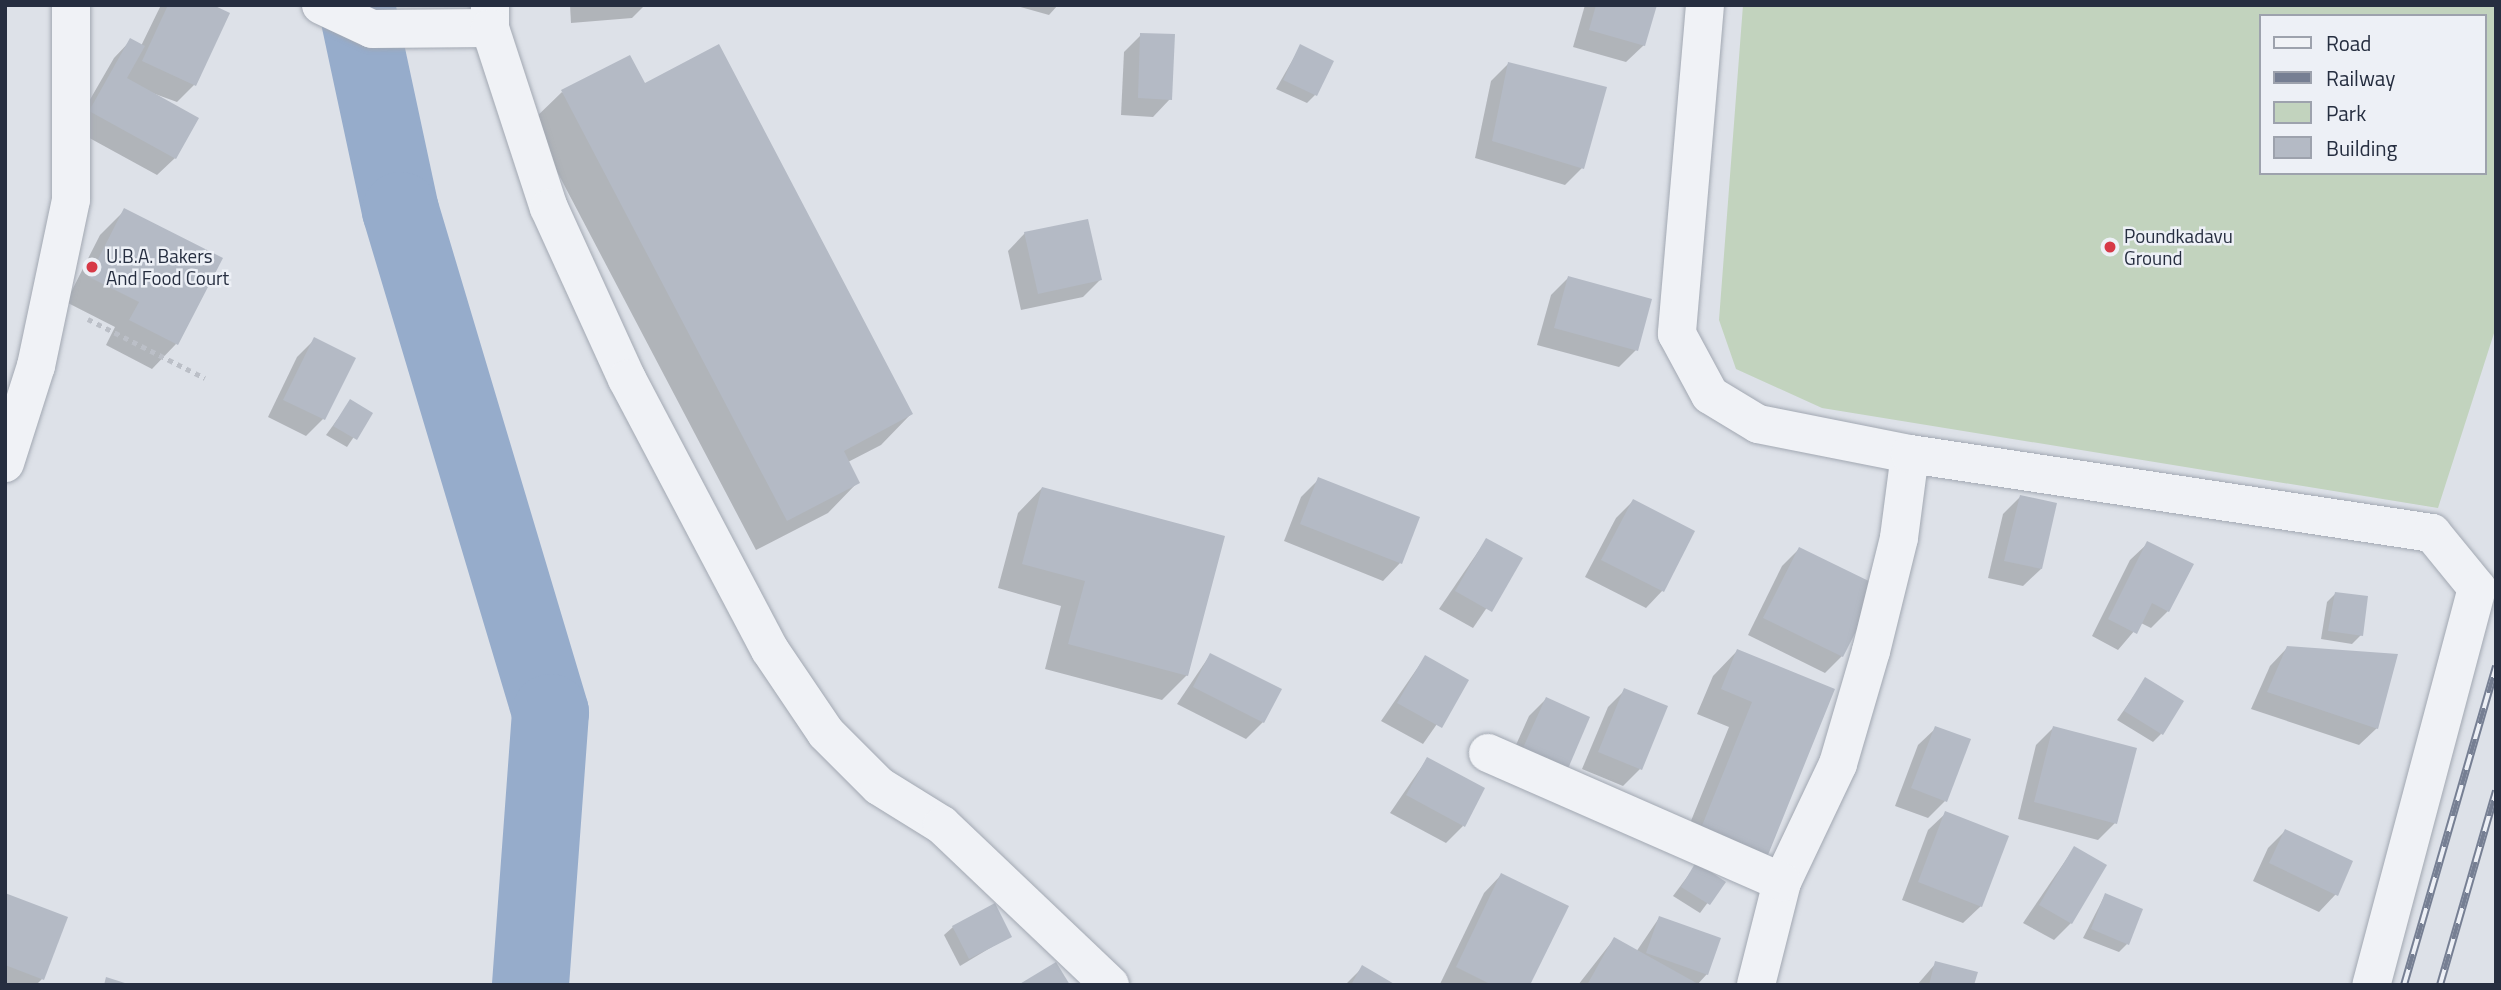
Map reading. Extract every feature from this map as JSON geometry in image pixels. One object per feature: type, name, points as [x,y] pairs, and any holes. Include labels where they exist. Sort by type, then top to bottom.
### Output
[{"type":"street","points":[[5,463],[50,300],[71,200],[71,5]]},
{"type":"street","points":[[321,5],[372,29],[433,32],[490,17],[549,208],[627,379],[770,650],[826,733],[879,786],[942,825],[1110,985]]},
{"type":"street","points":[[1705,5],[1677,334],[1710,395],[1758,424],[1910,454],[2431,533],[2477,587],[2371,985]]},
{"type":"street","points":[[1756,985],[1782,882],[1842,752],[1899,538],[1910,454]]},
{"type":"street","points":[[1488,753],[1782,882]]},
{"type":"path","points":[[50,300],[205,378]]},
{"type":"green space","name":"Poundkadavu Ground","points":[[1743,5],[2496,5],[2496,327],[2438,508],[1822,408],[1736,369],[1719,320]]},
{"type":"building","points":[[168,5],[213,5],[230,13],[196,86],[142,61]]},
{"type":"building","points":[[1596,5],[1657,5],[1645,46],[1589,30]]},
{"type":"building","points":[[1140,33],[1175,34],[1172,100],[1138,98]]},
{"type":"building","points":[[130,38],[145,46],[127,78],[199,118],[176,159],[89,111]]},
{"type":"building","points":[[719,44],[913,414],[844,451],[860,483],[787,521],[561,90],[630,55],[645,83]]},
{"type":"building","points":[[1300,44],[1334,61],[1317,96],[1283,80]]},
{"type":"building","points":[[1508,62],[1607,87],[1584,169],[1492,141]]},
{"type":"building","points":[[124,208],[223,258],[178,345],[129,320],[139,302],[89,277]]},
{"type":"building","points":[[1088,219],[1102,280],[1038,294],[1024,232]]},
{"type":"building","points":[[1568,276],[1652,299],[1638,351],[1554,328]]},
{"type":"building","points":[[314,337],[356,358],[325,420],[283,400]]},
{"type":"building","points":[[350,399],[373,413],[357,440],[333,426]]},
{"type":"building","points":[[1318,477],[1420,517],[1402,564],[1300,524]]},
{"type":"building","points":[[1042,487],[1225,536],[1188,676],[1068,644],[1085,581],[1022,564]]},
{"type":"building","points":[[2020,495],[2057,503],[2042,569],[2004,561]]},
{"type":"building","points":[[1633,499],[1695,531],[1664,592],[1601,560]]},
{"type":"building","points":[[1486,538],[1523,558],[1492,612],[1455,591]]},
{"type":"building","points":[[2147,541],[2194,564],[2169,612],[2152,603],[2137,634],[2108,619]]},
{"type":"building","points":[[1799,547],[1879,586],[1843,657],[1763,618]]},
{"type":"building","points":[[2335,592],[2368,596],[2363,636],[2328,631]]},
{"type":"building","points":[[2287,646],[2398,654],[2378,729],[2267,692]]},
{"type":"building","points":[[1737,649],[1835,689],[1768,855],[1701,828],[1752,702],[1721,689]]},
{"type":"building","points":[[1210,653],[1282,689],[1264,723],[1193,687]]},
{"type":"building","points":[[1425,655],[1469,680],[1442,728],[1397,703]]},
{"type":"building","points":[[2145,677],[2184,701],[2163,735],[2124,711]]},
{"type":"building","points":[[1624,688],[1668,706],[1642,770],[1598,752]]},
{"type":"building","points":[[1546,697],[1590,717],[1567,771],[1522,750]]},
{"type":"building","points":[[1935,726],[1971,739],[1947,802],[1911,788]]},
{"type":"building","points":[[2053,726],[2137,748],[2117,824],[2034,802]]},
{"type":"building","points":[[1427,757],[1485,788],[1465,827],[1406,795]]},
{"type":"building","points":[[1945,811],[2009,836],[1982,907],[1918,882]]},
{"type":"building","points":[[2285,829],[2353,861],[2338,896],[2269,863]]},
{"type":"building","points":[[2074,846],[2107,865],[2072,924],[2039,905]]},
{"type":"building","points":[[1696,862],[1726,882],[1710,905],[1681,887]]},
{"type":"building","points":[[1501,873],[1569,906],[1530,985],[1492,985],[1456,967]]},
{"type":"building","points":[[5,893],[68,917],[44,980],[5,965]]},
{"type":"building","points":[[2105,893],[2143,909],[2129,945],[2091,929]]},
{"type":"building","points":[[995,903],[1012,937],[969,959],[952,926]]},
{"type":"building","points":[[1659,916],[1721,938],[1708,975],[1646,953]]},
{"type":"building","points":[[1614,937],[1700,985],[1587,985]]},
{"type":"building","points":[[1935,961],[1978,972],[1974,985],[1929,985]]},
{"type":"building","points":[[1056,962],[1070,985],[1018,985]]},
{"type":"building","points":[[1362,965],[1396,985],[1351,985]]},
{"type":"building","points":[[106,977],[128,984],[128,985],[104,985]]},
{"type":"waterway","points":[[356,5],[400,210],[550,712],[530,985]]},
{"type":"railway","points":[[2404,985],[2496,666]]},
{"type":"railway","points":[[2440,985],[2496,791]]},
{"type":"place","name":"Poundkadavu Ground","points":[[2110,247]]},
{"type":"place","name":"U.B.A. Bakers And Food Court","points":[[92,267]]}]
